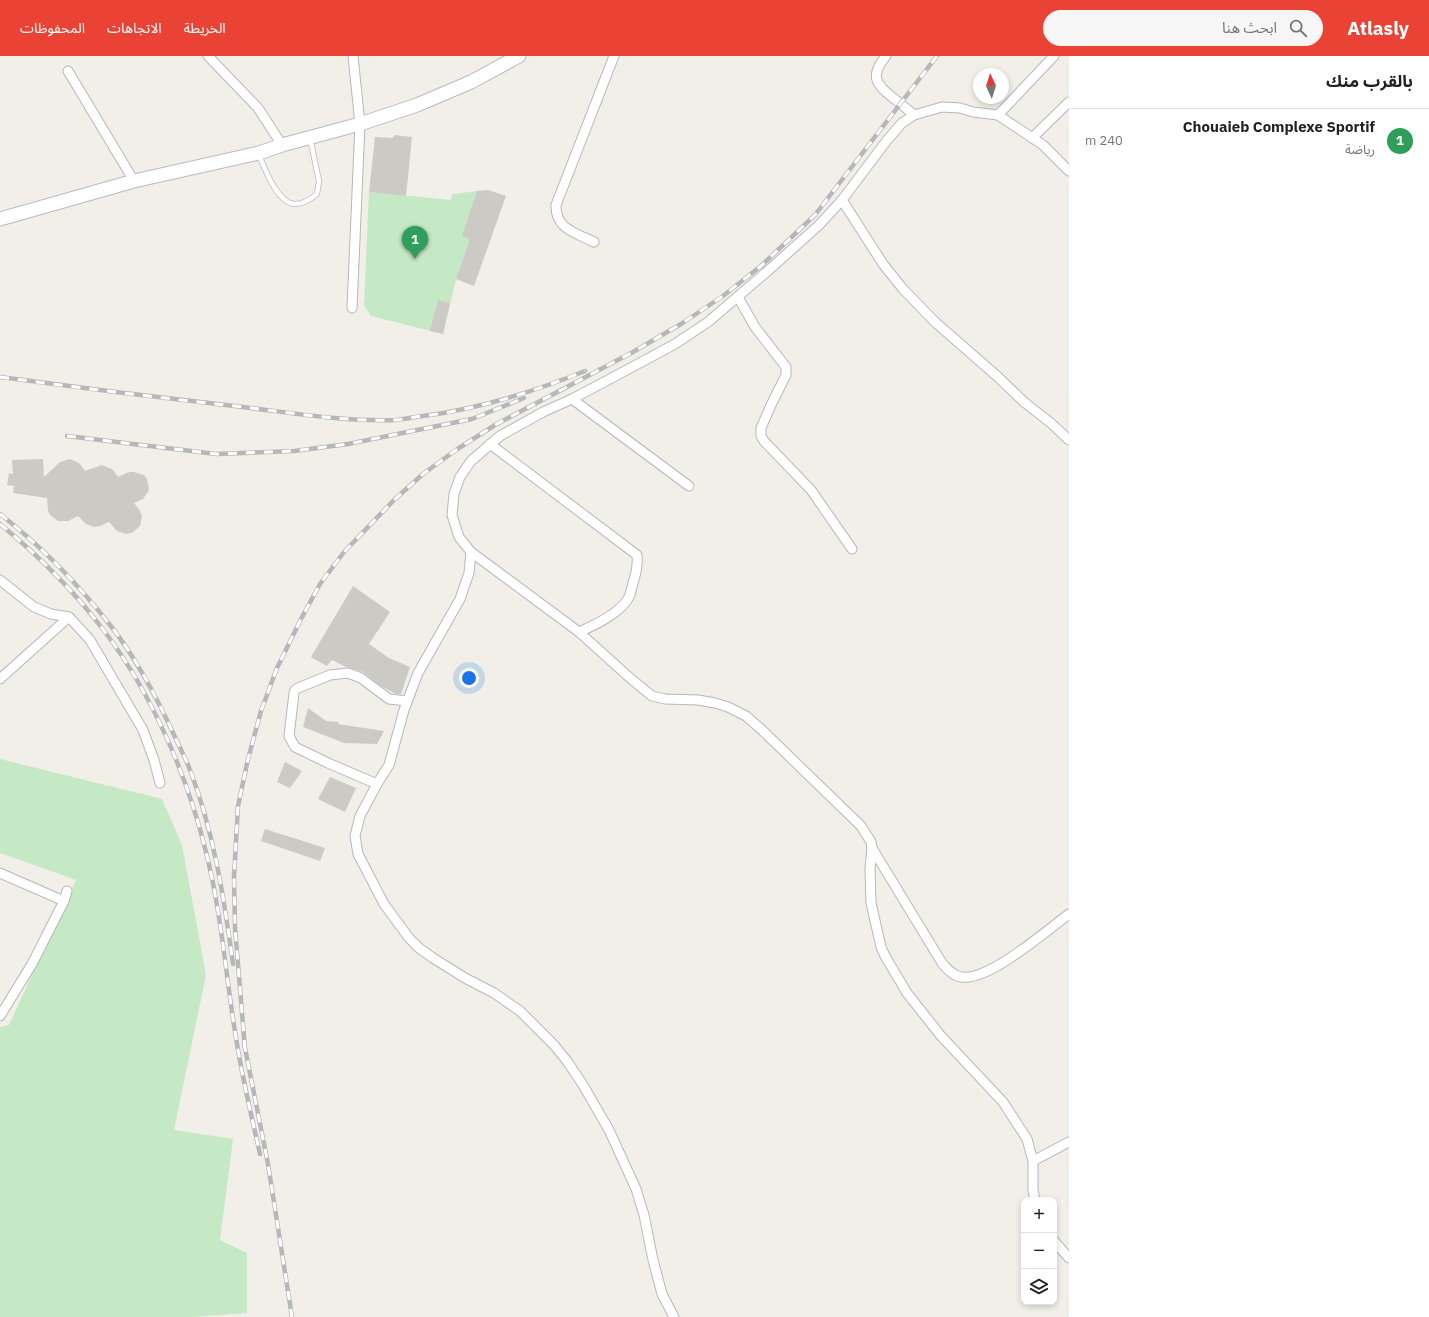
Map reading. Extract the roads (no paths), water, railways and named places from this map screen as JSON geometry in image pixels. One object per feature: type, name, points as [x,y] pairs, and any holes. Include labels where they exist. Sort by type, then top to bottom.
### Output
[{"type":"main road","points":[[2,215],[134,181],[259,154],[282,145],[360,124],[417,105],[471,82],[518,56]]},
{"type":"street","points":[[208,56],[258,108],[282,145]]},
{"type":"street","points":[[352,308],[360,124],[353,56]]},
{"type":"street","points":[[594,242],[563,226],[558,220],[556,205],[614,56]]},
{"type":"street","points":[[886,56],[878,65],[876,74],[877,81],[881,88],[914,115]]},
{"type":"street","points":[[998,115],[1054,56]]},
{"type":"street","points":[[68,71],[134,181]]},
{"type":"street","points":[[1032,138],[1069,102]]},
{"type":"street","points":[[1069,171],[1043,145],[998,115],[973,112],[960,108],[942,107],[914,115],[902,124],[888,139],[842,200],[798,244],[708,322],[674,344],[572,399],[542,412],[500,436],[490,444],[471,461],[460,477],[454,494],[452,515],[459,537],[471,552],[579,632],[652,696],[665,699],[698,700],[728,707],[746,716],[762,730],[861,826],[872,848],[942,963],[951,973],[961,977],[976,976],[997,967],[1069,914]]},
{"type":"street","points":[[842,200],[883,264],[903,289],[935,322],[998,377],[1024,402],[1052,424],[1069,440]]},
{"type":"street","points":[[738,297],[755,327],[786,367],[786,375],[761,428],[761,436],[811,490],[852,549]]},
{"type":"street","points":[[572,399],[689,486]]},
{"type":"street","points":[[490,444],[637,555],[638,562],[636,574],[629,596],[618,610],[600,623],[579,632]]},
{"type":"street","points":[[471,552],[470,573],[460,598],[418,673],[407,702],[389,764],[360,816],[355,836],[358,854],[384,904],[409,938],[419,948],[465,978],[494,993],[520,1011],[554,1045],[567,1061],[609,1130],[636,1189],[644,1215],[653,1260],[662,1294],[674,1317]]},
{"type":"street","points":[[0,580],[34,607],[51,614],[69,617],[90,640],[143,730],[154,760],[160,783]]},
{"type":"street","points":[[0,679],[69,617]]},
{"type":"street","points":[[377,784],[328,763],[295,746],[289,736],[294,690],[330,675],[348,673],[361,678],[389,699],[407,702]]},
{"type":"street","points":[[872,848],[870,875],[871,903],[881,947],[885,956],[907,992],[940,1036],[1003,1102],[1027,1138],[1033,1160],[1034,1197]]},
{"type":"street","points":[[0,873],[64,901]]},
{"type":"street","points":[[0,1016],[32,964],[64,901],[67,891]]},
{"type":"street","points":[[1033,1160],[1069,1142]]},
{"type":"street","points":[[1057,1244],[1069,1258]]},
{"type":"lane","points":[[259,154],[270,180],[282,198],[294,204],[307,201],[317,194],[319,181],[310,137]]},
{"type":"railway","points":[[245,1049],[235,928],[234,877],[238,806],[248,759],[261,711],[277,668],[320,584],[344,552],[394,500],[423,474],[456,450],[495,425],[633,352],[681,324],[723,296],[761,266],[815,215],[937,56]]},
{"type":"railway","points":[[0,377],[319,416],[358,420],[396,420],[465,409],[506,399],[585,371]]},
{"type":"railway","points":[[67,436],[216,454],[294,451],[348,444],[472,419],[524,398]]},
{"type":"railway","points":[[0,514],[44,552],[98,610],[129,651],[154,693],[188,766],[206,817],[222,890],[233,964]]},
{"type":"railway","points":[[0,524],[56,575],[105,632],[122,657],[153,709],[178,765],[189,794],[206,852],[220,924],[239,1058],[260,1154]]},
{"type":"railway","points":[[244,1043],[268,1164],[292,1317]]},
{"type":"place","name":"Chouaieb Complexe Sportif","points":[[415,259]]}]
